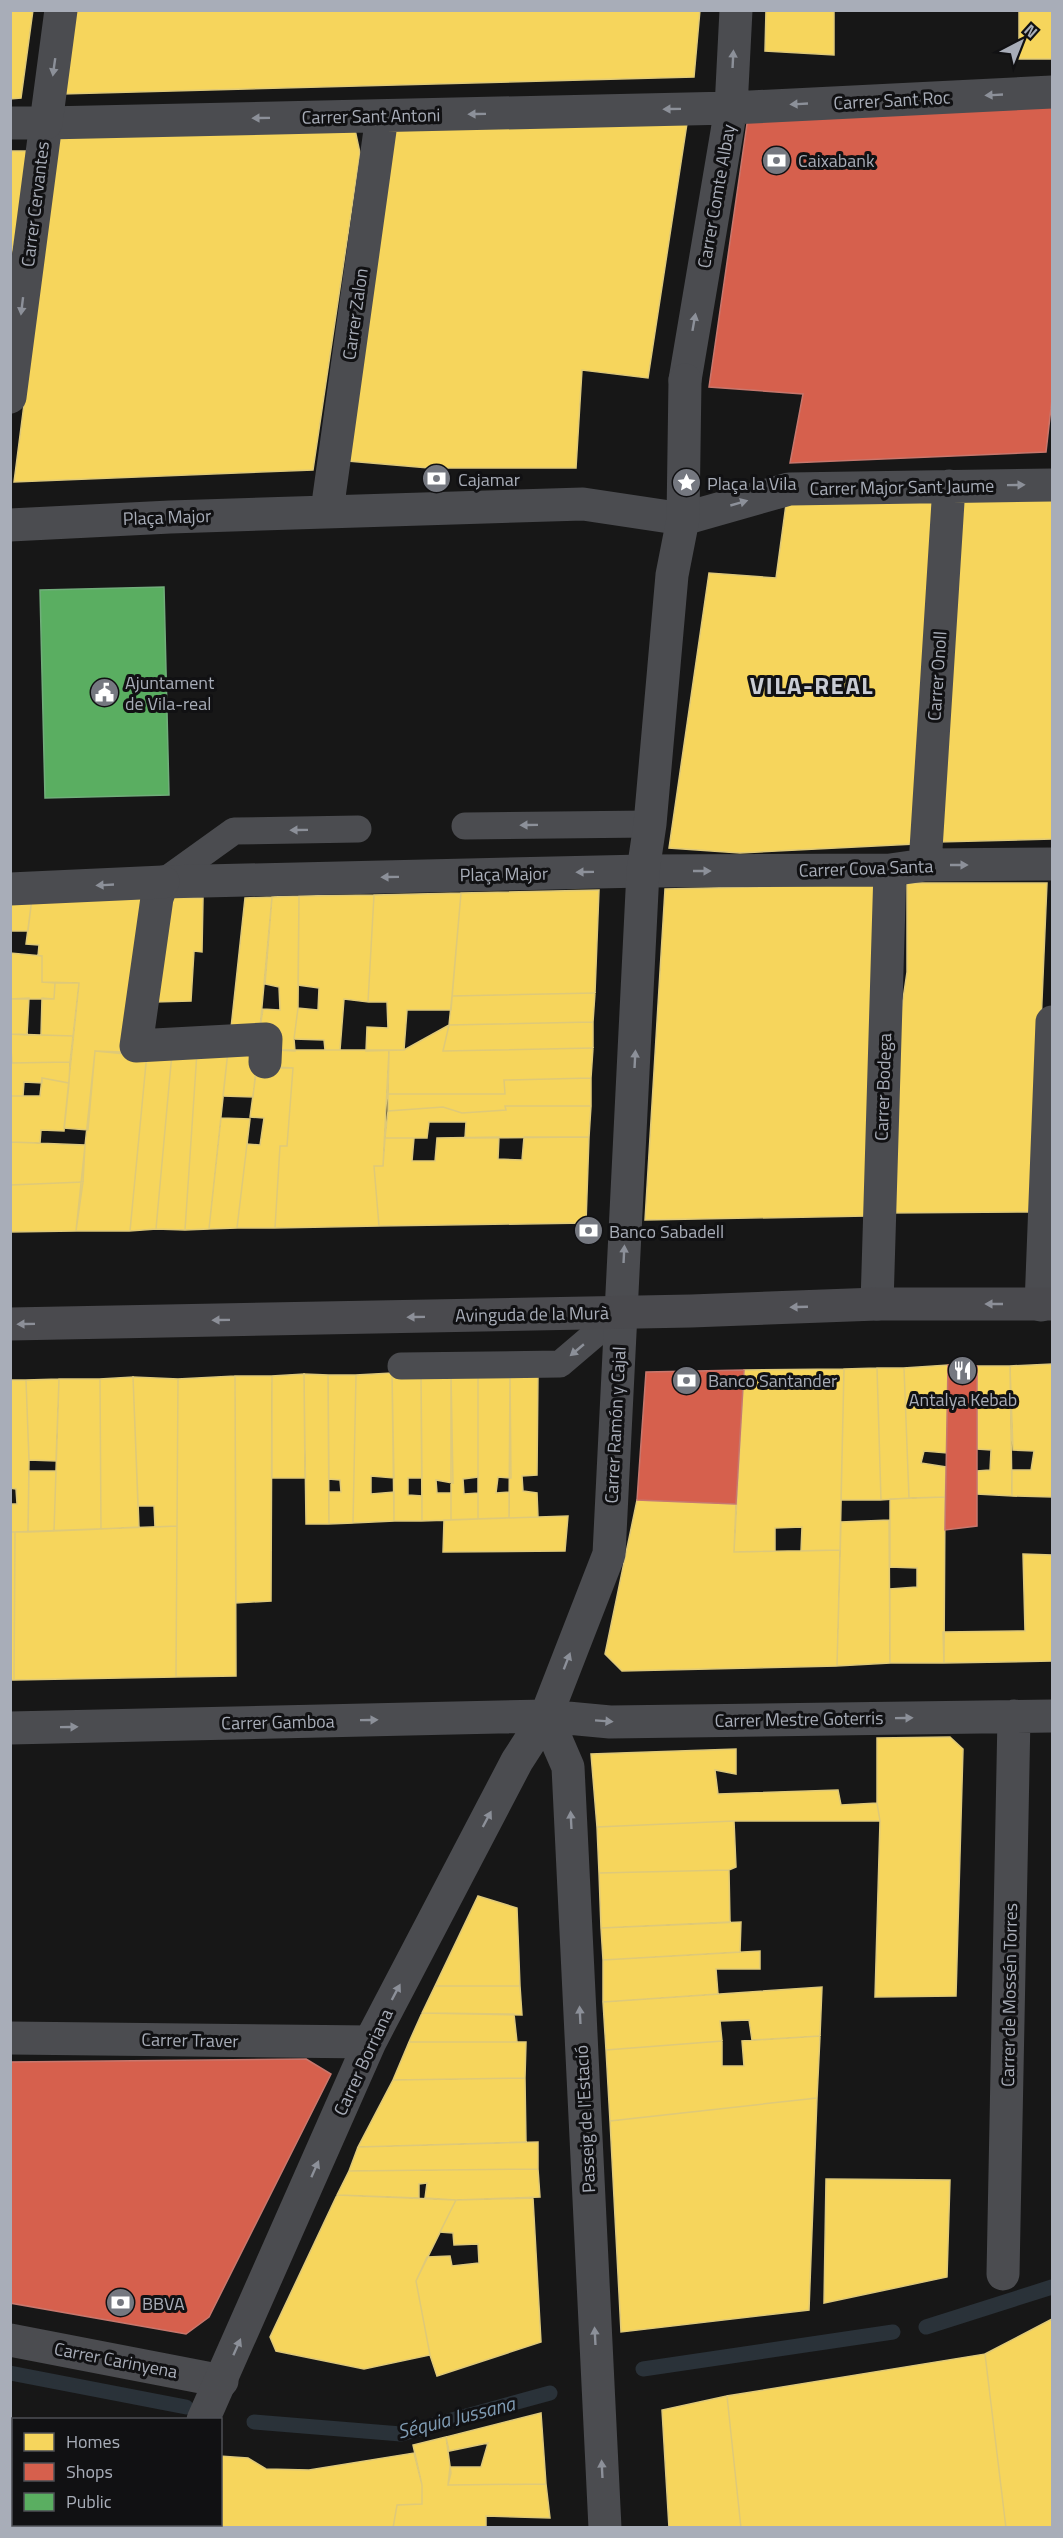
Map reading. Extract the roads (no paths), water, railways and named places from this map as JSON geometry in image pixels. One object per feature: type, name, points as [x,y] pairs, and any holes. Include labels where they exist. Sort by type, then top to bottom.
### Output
[{"type":"main road","name":"Avinguda de la Murà","points":[[10,1324],[621,1312],[877,1304],[1047,1304]]},
{"type":"street","name":"Carrer Cervantes","points":[[10,397],[61,10]]},
{"type":"street","name":"Carrer Comte Albay","points":[[683,519],[684,380],[731,108],[736,10]]},
{"type":"street","name":"Carrer Sant Roc","points":[[731,108],[1053,92]]},
{"type":"street","name":"Carrer Sant Antoni","points":[[10,123],[731,108]]},
{"type":"street","name":"Carrer Zalon","points":[[327,511],[382,116]]},
{"type":"street","name":"Carrer Major Sant Jaume","points":[[683,519],[789,489],[1053,485]]},
{"type":"street","name":"Carrer Onoll","points":[[925,865],[949,486]]},
{"type":"street","name":"Plaça Major","points":[[10,525],[327,511],[583,504],[683,519]]},
{"type":"street","points":[[643,871],[650,824],[672,575],[683,519]]},
{"type":"street","name":"Carrer Cova Santa","points":[[643,871],[890,870],[925,865],[1053,864]]},
{"type":"street","name":"Carrer Bodega","points":[[877,1304],[890,870]]},
{"type":"street","name":"Plaça Major","points":[[10,889],[163,882],[643,871]]},
{"type":"street","name":"Carrer Ramón y Cajal","points":[[546,1716],[609,1554],[643,871]]},
{"type":"street","points":[[163,882],[157,898],[136,1046],[266,1039],[265,1062]]},
{"type":"street","points":[[1047,1304],[1053,1022]]},
{"type":"street","name":"Carrer Mestre Goterris","points":[[546,1716],[610,1722],[1053,1716]]},
{"type":"street","name":"Carrer Gamboa","points":[[10,1728],[546,1716]]},
{"type":"street","name":"Carrer Borriana","points":[[205,2418],[370,2042],[517,1761],[546,1716]]},
{"type":"street","name":"Passeig de l'Estació","points":[[546,1716],[568,1767],[605,2528]]},
{"type":"street","name":"Carrer de Mossén Torres","points":[[1003,2274],[1014,1716]]},
{"type":"street","name":"Carrer Traver","points":[[10,2038],[370,2042]]},
{"type":"street","name":"Carrer Carinyena","points":[[10,2340],[222,2381]]},
{"type":"lane","points":[[465,826],[650,824]]},
{"type":"lane","points":[[163,882],[234,831],[358,829]]},
{"type":"lane","points":[[401,1366],[560,1364],[621,1312]]},
{"type":"waterway","name":"Séquia Jussana","points":[[926,2327],[1052,2287]]},
{"type":"waterway","name":"Séquia Jussana","points":[[643,2369],[893,2332]]},
{"type":"waterway","name":"Séquia Jussana","points":[[10,2373],[186,2407]]},
{"type":"waterway","name":"Séquia Jussana","points":[[254,2422],[401,2434],[550,2393]]},
{"type":"place","name":"Caixabank","points":[[777,160]]},
{"type":"place","name":"Cajamar","points":[[437,479]]},
{"type":"place","name":"Plaça la Vila","points":[[686,483]]},
{"type":"place","name":"Ajuntament de Vila-real","points":[[104,692]]},
{"type":"place","name":"Banco Sabadell","points":[[588,1231]]},
{"type":"place","name":"Antalya Kebab","points":[[963,1370]]},
{"type":"place","name":"Banco Santander","points":[[687,1380]]},
{"type":"place","name":"BBVA","points":[[121,2303]]},
{"type":"district","name":"VILA-REAL","points":[[812,685]]}]
